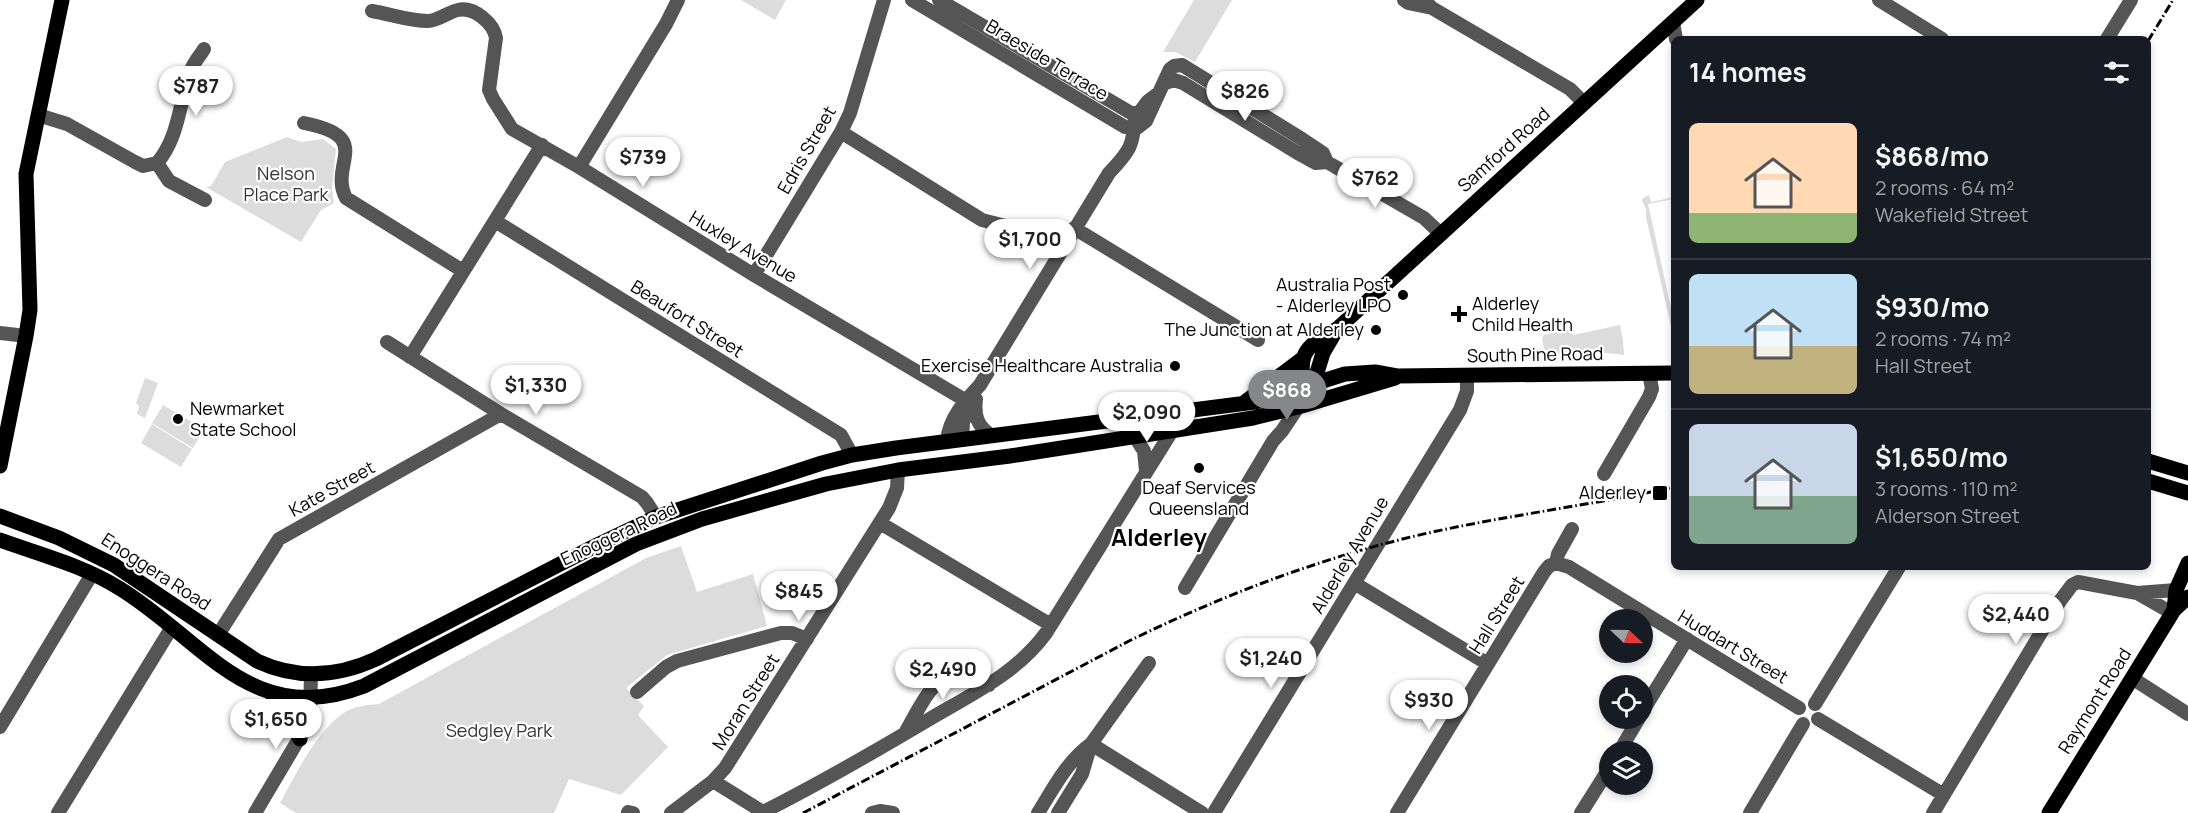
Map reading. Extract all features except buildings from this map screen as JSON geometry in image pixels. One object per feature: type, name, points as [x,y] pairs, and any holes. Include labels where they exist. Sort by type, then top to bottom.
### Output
[{"type":"main road","points":[[0,466],[26,336],[30,284],[26,174],[62,0]]},
{"type":"main road","name":"Samford Road","points":[[1306,404],[1306,382],[1302,359],[1306,351],[1321,337],[1337,329],[1697,0]]},
{"type":"main road","name":"Samford Road","points":[[1306,382],[1337,329]]},
{"type":"main road","points":[[1245,402],[1302,359]]},
{"type":"main road","points":[[1288,368],[1306,382]]},
{"type":"main road","name":"South Pine Road","points":[[1306,382],[1350,373],[1378,372],[1397,376],[1671,373]]},
{"type":"main road","name":"South Pine Road","points":[[1306,404],[1397,376]]},
{"type":"main road","name":"Enoggera Road","points":[[0,516],[94,554],[139,581],[265,665],[311,674],[343,671],[376,659],[577,555],[656,517],[852,455],[954,440],[1219,408],[1268,399],[1306,382]]},
{"type":"main road","name":"Enoggera Road","points":[[0,540],[92,574],[130,595],[236,678],[271,693],[311,698],[344,693],[364,686],[613,555],[676,527],[789,493],[898,470],[1010,456],[1262,416],[1306,404]]},
{"type":"main road","points":[[954,440],[963,461]]},
{"type":"main road","points":[[896,448],[898,470]]},
{"type":"main road","points":[[2173,468],[2188,461]]},
{"type":"main road","points":[[2151,462],[2188,473]]},
{"type":"main road","points":[[2151,482],[2187,495]]},
{"type":"main road","name":"Raymont Road","points":[[2049,813],[2173,612],[2182,594],[2188,563]]},
{"type":"main road","points":[[271,693],[286,713],[300,739]]},
{"type":"street","points":[[579,167],[666,24],[678,0]]},
{"type":"street","name":"Edris Street","points":[[754,275],[841,132],[850,113],[884,0]]},
{"type":"street","name":"Braeside Terrace","points":[[912,0],[1137,119]]},
{"type":"street","name":"Braeside Terrace","points":[[939,0],[1137,119]]},
{"type":"street","points":[[1404,0],[1408,3],[1428,4],[1570,89],[1584,104]]},
{"type":"street","points":[[1879,0],[1937,36]]},
{"type":"street","points":[[2109,36],[2131,0]]},
{"type":"street","name":"Huxley Avenue","points":[[372,11],[430,21],[459,9],[482,17],[495,31],[496,38],[489,90],[512,129],[579,167],[754,275],[971,404]]},
{"type":"street","points":[[1673,22],[1675,36]]},
{"type":"street","points":[[38,114],[67,124],[143,166],[157,163],[164,155],[176,129],[192,68],[204,49]]},
{"type":"street","points":[[954,440],[951,424],[971,404],[980,385],[1074,228],[1109,173],[1128,149],[1133,140],[1137,119],[1148,101],[1160,89],[1172,67],[1180,65],[1186,67],[1316,148],[1323,153],[1327,162],[1424,218],[1441,234]]},
{"type":"street","points":[[304,123],[321,126],[337,135],[345,143],[342,190],[346,198],[463,271]]},
{"type":"street","points":[[841,132],[982,220],[1067,242]]},
{"type":"street","points":[[410,357],[542,145]]},
{"type":"street","points":[[157,163],[169,181],[205,200]]},
{"type":"street","name":"Beaufort Street","points":[[495,221],[841,435],[852,455]]},
{"type":"street","points":[[1074,228],[1258,340]]},
{"type":"street","points":[[0,333],[26,336]]},
{"type":"street","points":[[387,342],[501,414],[642,497],[656,517]]},
{"type":"street","points":[[1604,474],[1649,397],[1652,389],[1649,373]]},
{"type":"street","name":"Alderley Avenue","points":[[1209,813],[1363,569],[1462,405],[1467,391],[1467,376]]},
{"type":"street","points":[[971,404],[977,422],[992,436]]},
{"type":"street","points":[[1185,588],[1273,441],[1306,404]]},
{"type":"street","name":"Kate Street","points":[[218,635],[279,539],[501,414]]},
{"type":"street","points":[[1262,416],[1272,426],[1273,441]]},
{"type":"street","points":[[713,780],[763,812],[989,685],[1026,655],[1051,626],[1172,431]]},
{"type":"street","points":[[1135,437],[1144,451],[1146,471]]},
{"type":"street","name":"Moran Street","points":[[671,813],[725,768],[880,523],[895,495],[898,470]]},
{"type":"street","points":[[880,523],[1051,626]]},
{"type":"street","name":"Hall Street","points":[[1397,813],[1546,570],[1556,563],[1558,554],[1572,529]]},
{"type":"street","name":"Huddart Street","points":[[1556,563],[1569,567],[1799,708]]},
{"type":"street","points":[[1815,704],[1897,570]]},
{"type":"street","points":[[0,727],[92,574]]},
{"type":"street","points":[[1933,813],[2060,601],[2072,585],[2078,582],[2137,593],[2182,594]]},
{"type":"street","points":[[1354,583],[1488,664]]},
{"type":"street","points":[[2137,593],[2173,612]]},
{"type":"street","points":[[57,813],[172,627]]},
{"type":"street","points":[[636,692],[666,667],[677,661],[781,633],[792,633],[807,639]]},
{"type":"street","points":[[1653,694],[1687,639]]},
{"type":"street","points":[[1038,813],[1071,762],[1091,744],[1149,663]]},
{"type":"street","points":[[255,813],[300,739],[308,718],[311,674]]},
{"type":"street","points":[[904,734],[930,691],[942,678],[954,676],[989,685]]},
{"type":"street","points":[[2132,678],[2188,714]]},
{"type":"street","points":[[1806,703],[1815,704],[1820,711],[1818,719],[1811,725],[1803,724],[1797,717],[1799,708],[1806,703]]},
{"type":"street","points":[[1818,719],[1944,795]]},
{"type":"street","points":[[1750,813],[1803,724]]},
{"type":"street","points":[[1091,744],[1209,813]]},
{"type":"street","points":[[1058,813],[1082,774],[1091,744]]},
{"type":"street","points":[[1581,813],[1599,784]]},
{"type":"green space","points":[[741,0],[786,0],[775,20]]},
{"type":"green space","points":[[1194,0],[1232,0],[1195,62],[1175,52],[1163,52]]},
{"type":"green space","name":"Nelson Place Park","points":[[287,137],[301,142],[323,139],[336,149],[332,189],[334,203],[321,210],[301,242],[206,187],[211,186],[225,162]]},
{"type":"green space","points":[[1649,195],[1651,202],[1671,198],[1671,200],[1648,204],[1671,308],[1671,327],[1646,209],[1642,201]]},
{"type":"green space","points":[[1620,325],[1624,355],[1588,351],[1547,355],[1545,353],[1542,338],[1544,335],[1571,329],[1573,335]]},
{"type":"green space","points":[[145,378],[158,383],[145,418],[137,414],[139,406],[136,403]]},
{"type":"green space","points":[[163,405],[204,429],[193,448],[152,423]]},
{"type":"green space","points":[[152,424],[192,449],[181,467],[141,443]]},
{"type":"green space","name":"Sedgley Park","points":[[681,546],[697,592],[753,574],[767,626],[667,655],[626,688],[644,706],[638,715],[668,747],[621,795],[569,779],[554,813],[296,813],[280,803],[315,743],[332,722],[346,711],[365,705],[379,704],[646,558]]},
{"type":"railway","points":[[2151,36],[2173,0]]},
{"type":"railway","points":[[803,813],[1129,641],[1234,594],[1341,556],[1415,536],[1671,488]]},
{"type":"place","name":"Australia Post - Alderley LPO","points":[[1403,295]]},
{"type":"place","name":"Alderley Child Health","points":[[1459,314]]},
{"type":"place","name":"The Junction at Alderley","points":[[1376,330]]},
{"type":"place","name":"Exercise Healthcare Australia","points":[[1175,366]]},
{"type":"place","name":"Newmarket State School","points":[[178,419]]},
{"type":"place","name":"Deaf Services Queensland","points":[[1199,468]]},
{"type":"place","name":"Alderley","points":[[1660,493]]},
{"type":"district","name":"Alderley","points":[[1159,538]]}]
